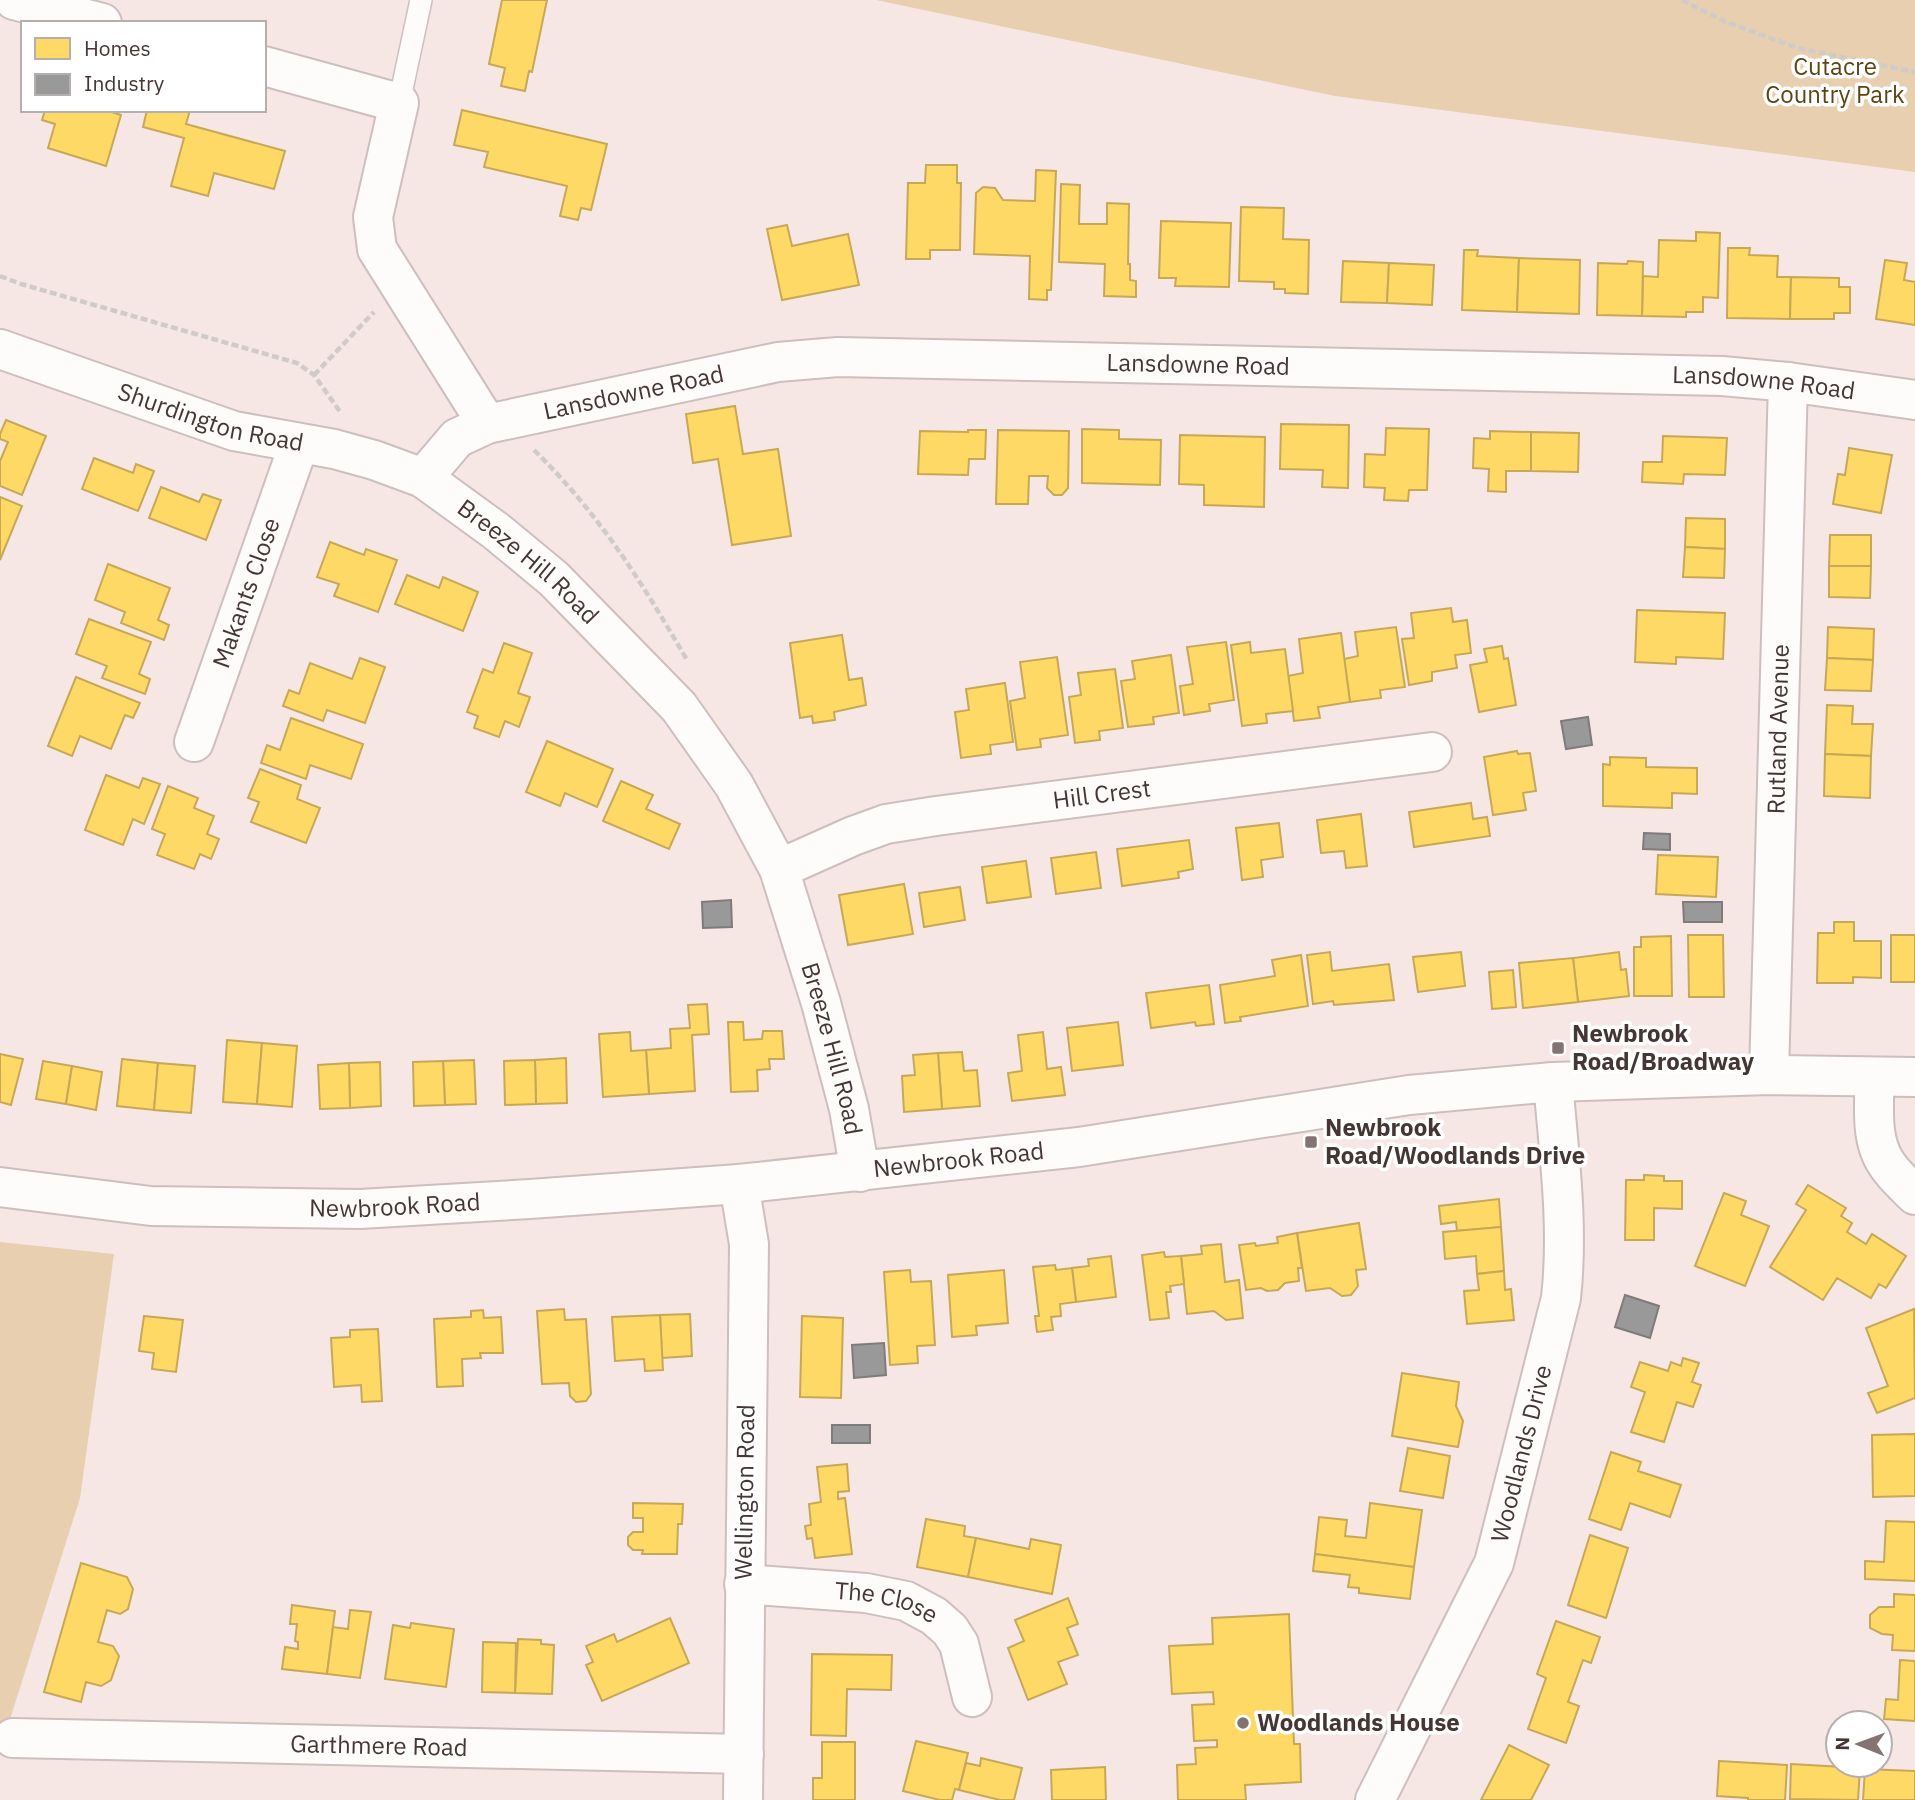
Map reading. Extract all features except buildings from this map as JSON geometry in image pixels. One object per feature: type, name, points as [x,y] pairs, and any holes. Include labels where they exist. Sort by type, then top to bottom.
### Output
[{"type":"main road","points":[[14,0],[94,21]]},
{"type":"main road","points":[[266,67],[399,103],[373,217],[377,249],[495,422],[457,438],[423,478]]},
{"type":"main road","name":"Shurdington Road","points":[[0,349],[234,431],[334,449],[423,478]]},
{"type":"main road","name":"Lansdowne Road","points":[[495,422],[778,362],[838,357],[1722,376],[1788,382],[1915,400]]},
{"type":"main road","name":"Rutland Avenue","points":[[1769,1075],[1788,382]]},
{"type":"main road","name":"Makants Close","points":[[194,742],[299,444]]},
{"type":"main road","name":"Breeze Hill Road","points":[[423,478],[496,531],[554,579],[679,707],[734,785],[779,869],[821,1003],[849,1110],[860,1172]]},
{"type":"main road","name":"Hill Crest","points":[[779,869],[886,824],[1432,752]]},
{"type":"main road","name":"Newbrook Road","points":[[0,1187],[151,1206],[360,1209],[739,1184],[860,1172],[1079,1147],[1409,1095],[1553,1082],[1769,1075],[1915,1077]]},
{"type":"main road","points":[[1874,1077],[1876,1135],[1880,1152],[1893,1172],[1915,1195]]},
{"type":"main road","name":"Woodlands Drive","points":[[1376,1800],[1494,1563],[1560,1298],[1564,1262],[1564,1216],[1553,1082]]},
{"type":"main road","name":"Wellington Road","points":[[739,1184],[749,1244],[743,1800]]},
{"type":"main road","name":"The Close","points":[[744,1584],[866,1593],[906,1601],[934,1616],[950,1630],[959,1644],[972,1697]]},
{"type":"main road","name":"Garthmere Road","points":[[13,1738],[744,1754]]},
{"type":"lane","points":[[399,103],[421,0]]},
{"type":"path","points":[[1682,0],[1726,22],[1798,48],[1915,72]]},
{"type":"path","points":[[0,276],[298,363],[314,375],[374,460]]},
{"type":"path","points":[[314,375],[400,285]]},
{"type":"path","points":[[495,422],[547,462],[593,513],[628,561],[693,671]]},
{"type":"green space","name":"Cutacre Country Park","points":[[876,0],[1915,0],[1915,172],[1335,96]]},
{"type":"green space","points":[[0,1242],[114,1254],[80,1498],[0,1751]]},
{"type":"place","name":"Newbrook Road/Broadway","points":[[1558,1048]]},
{"type":"place","name":"Newbrook Road/Woodlands Drive","points":[[1311,1142]]},
{"type":"place","name":"Woodlands House","points":[[1243,1723]]}]
